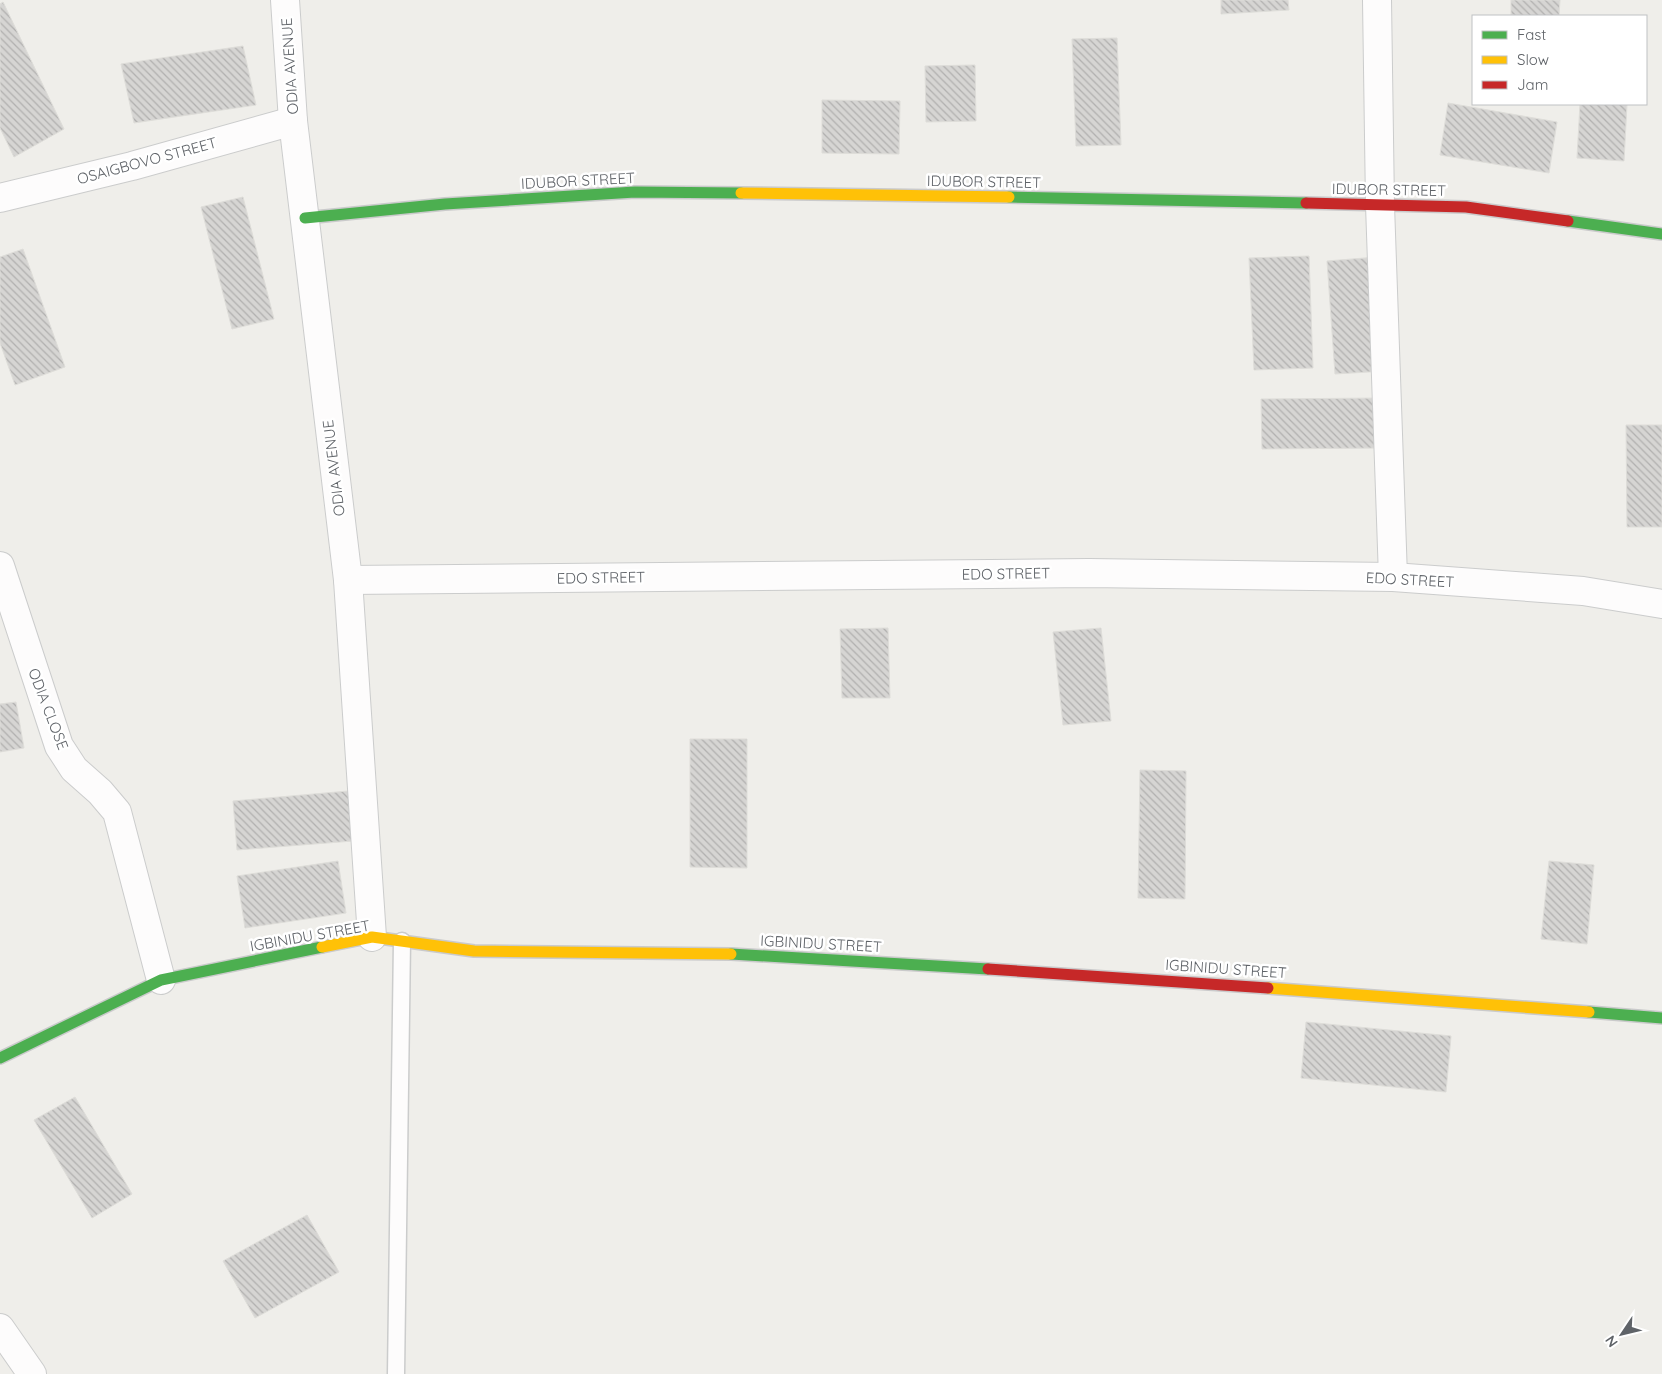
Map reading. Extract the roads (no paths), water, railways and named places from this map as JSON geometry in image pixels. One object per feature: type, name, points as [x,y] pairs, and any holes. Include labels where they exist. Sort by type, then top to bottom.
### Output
[{"type":"street","name":"ODIA AVENUE","points":[[285,0],[294,121],[348,580],[372,938]]},
{"type":"street","points":[[1377,0],[1380,205],[1393,577]]},
{"type":"street","name":"OSAIGBOVO STREET","points":[[0,198],[132,166],[294,121]]},
{"type":"street","name":"IDUBOR STREET","points":[[305,218],[445,204],[635,192],[1466,207],[1662,234]]},
{"type":"street","name":"ODIA CLOSE","points":[[0,566],[59,746],[74,769],[100,792],[117,812],[161,980]]},
{"type":"street","name":"EDO STREET","points":[[348,580],[1089,573],[1393,577],[1583,591],[1662,604]]},
{"type":"street","name":"IGBINIDU STREET","points":[[0,1058],[161,980],[372,938],[474,952],[739,954],[1123,976],[1662,1018]]},
{"type":"street","points":[[0,1328],[32,1374]]},
{"type":"lane","points":[[396,1374],[402,941]]}]
